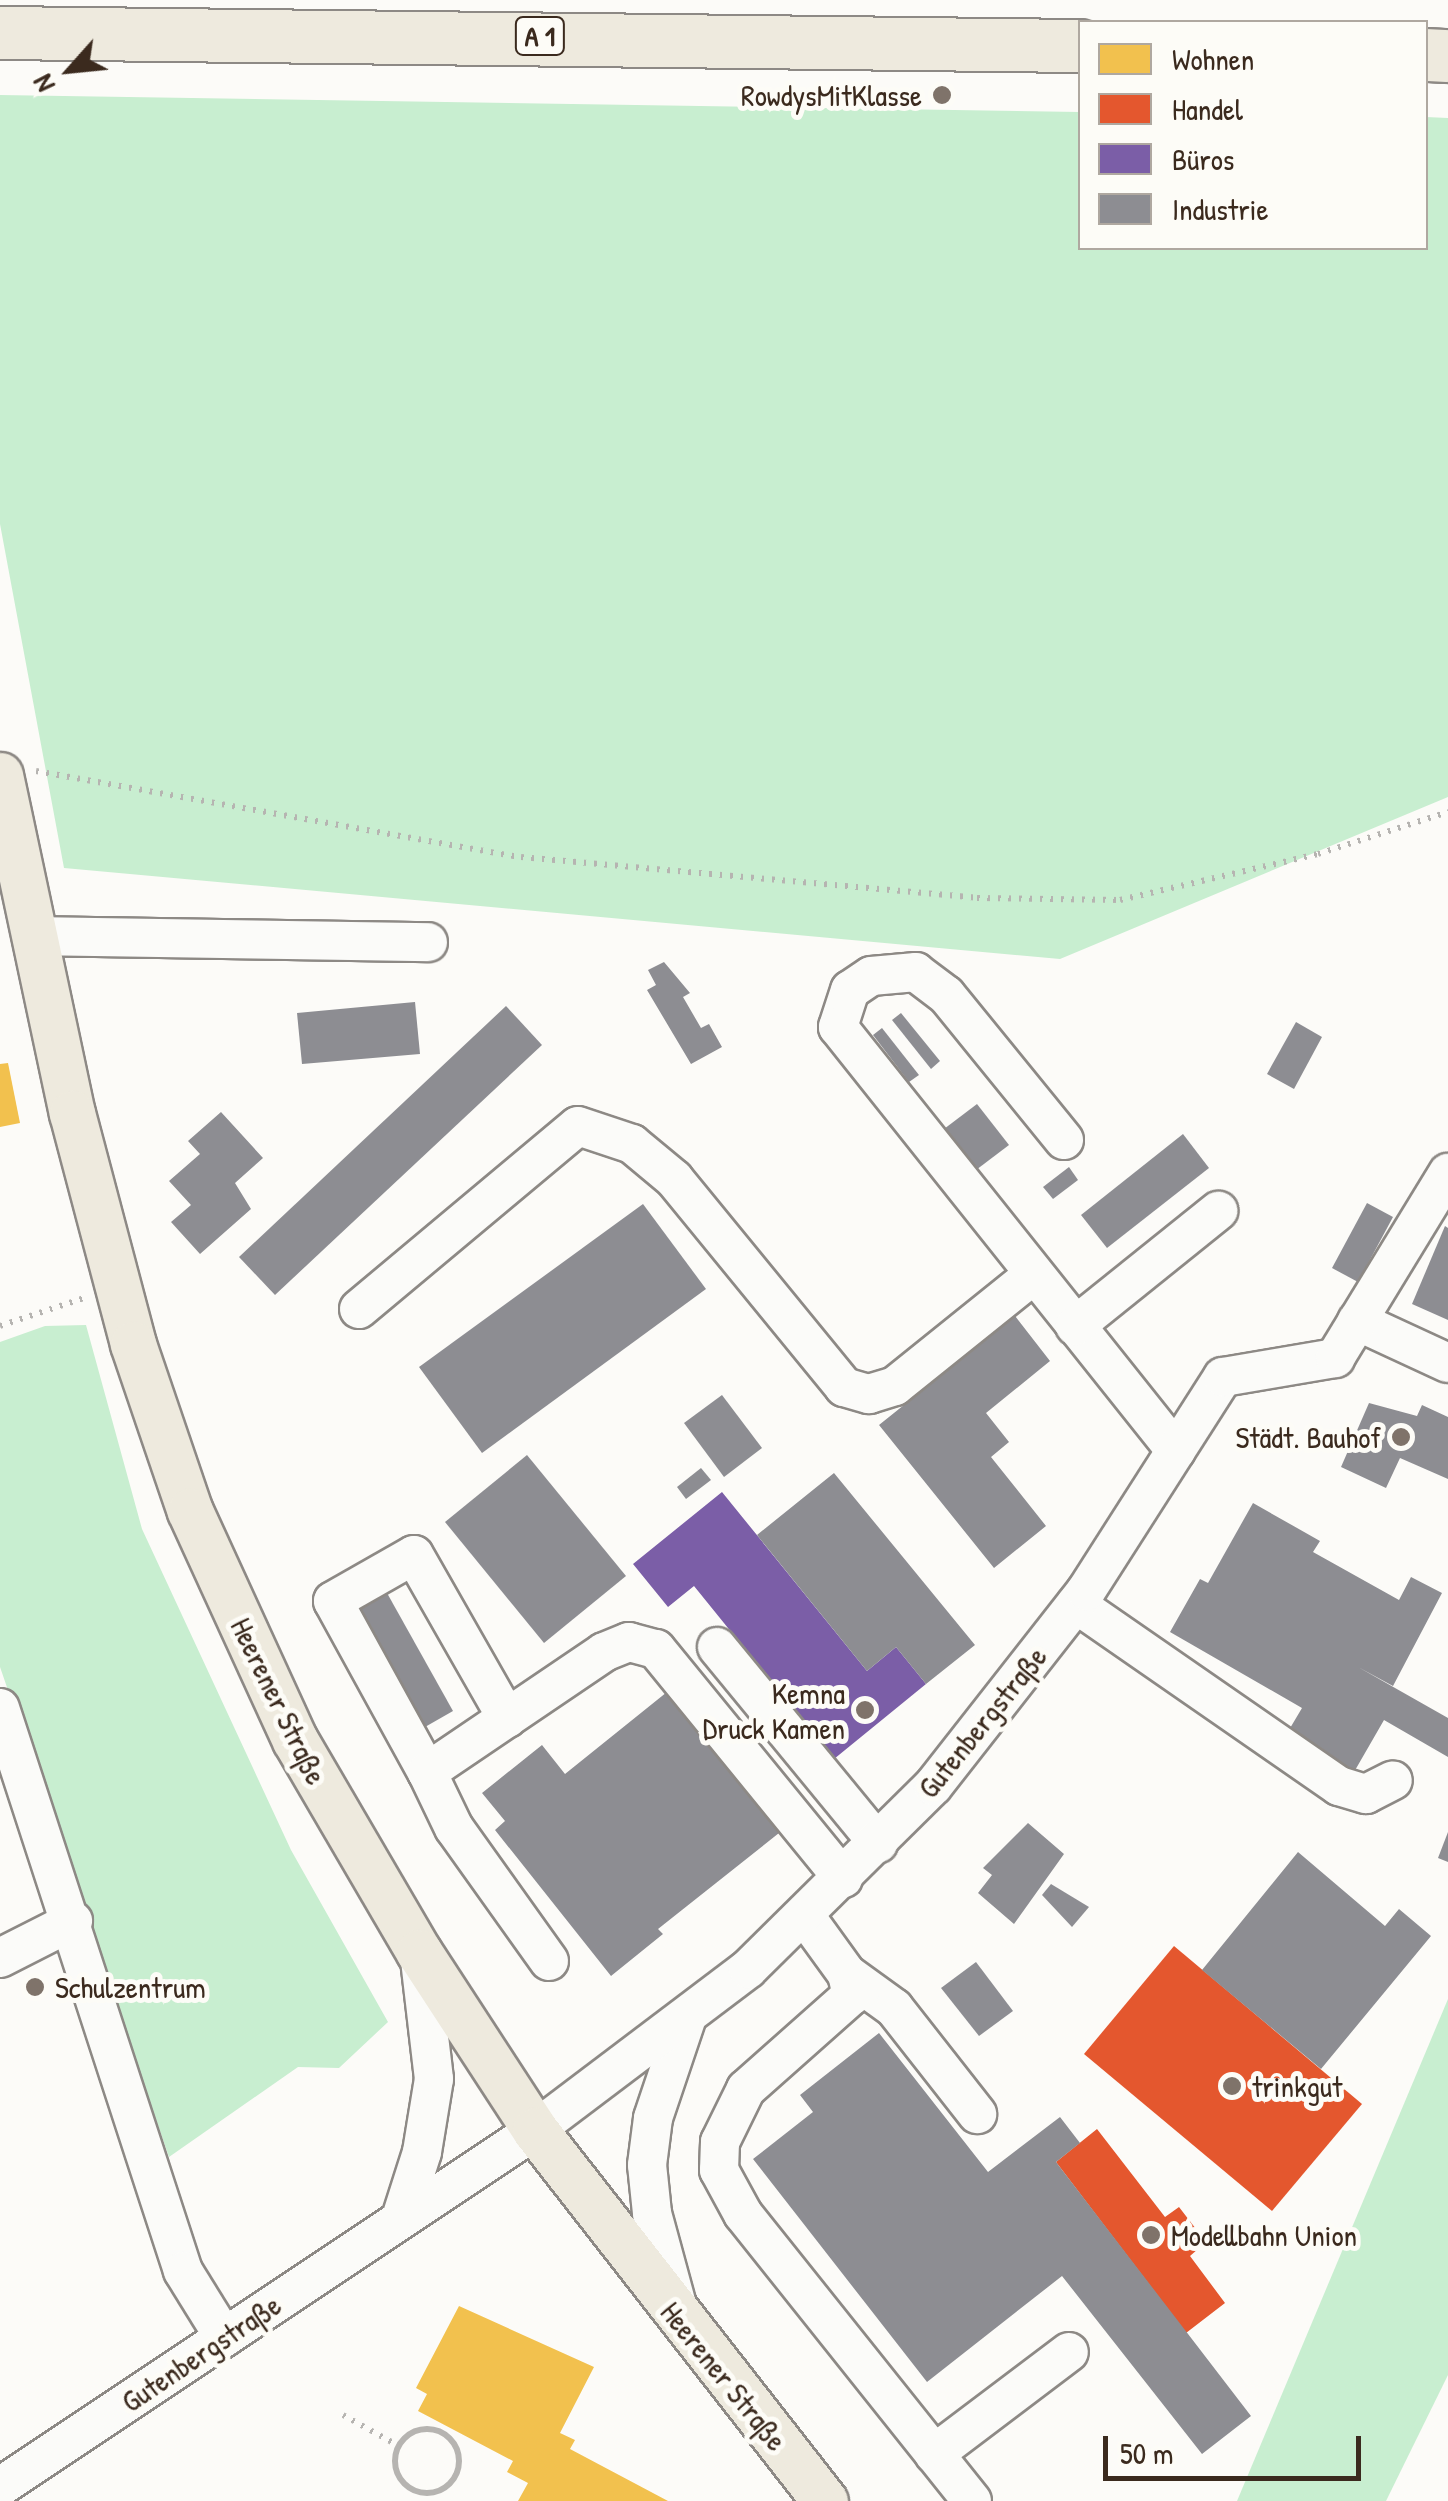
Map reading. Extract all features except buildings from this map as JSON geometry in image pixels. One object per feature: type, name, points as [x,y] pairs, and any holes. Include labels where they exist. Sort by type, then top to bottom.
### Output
[{"type":"highway","name":"A 1","points":[[0,33],[1078,46]]},
{"type":"main road","name":"Heerener Straße","points":[[0,775],[34,936],[118,1287],[160,1430],[243,1630],[295,1740],[419,1952],[535,2130],[682,2324],[825,2501]]},
{"type":"street","points":[[34,936],[428,942]]},
{"type":"street","points":[[1064,1140],[946,995],[916,972],[872,976],[850,990],[838,1026],[1176,1451]]},
{"type":"street","points":[[359,1309],[578,1126],[632,1144],[674,1179],[844,1387],[868,1394],[894,1386],[1033,1275]]},
{"type":"street","points":[[1448,1173],[1357,1321],[1448,1363]]},
{"type":"street","points":[[1075,1326],[1218,1211]]},
{"type":"street","name":"Gutenbergstraße","points":[[0,2487],[535,2130],[686,2020],[805,1916],[933,1786],[1076,1604],[1223,1377],[1335,1358],[1357,1321]]},
{"type":"street","points":[[506,1718],[414,1555],[333,1601],[454,1828],[549,1960]]},
{"type":"street","points":[[1076,1604],[1339,1786],[1366,1794],[1393,1780]]},
{"type":"street","points":[[427,1772],[604,1652],[629,1642],[656,1649],[843,1878]]},
{"type":"street","points":[[718,1646],[878,1843]]},
{"type":"street","points":[[0,1708],[73,1921],[183,2272],[224,2338]]},
{"type":"street","points":[[805,1916],[847,1974],[894,2008],[977,2114]]},
{"type":"street","points":[[0,1958],[73,1921]]},
{"type":"street","points":[[401,2218],[422,2152],[434,2079],[419,1952]]},
{"type":"street","points":[[847,1974],[852,1995],[746,2089],[720,2142],[719,2170],[742,2214],[972,2501]]},
{"type":"street","points":[[682,2324],[652,2213],[648,2165],[654,2118],[686,2020]]},
{"type":"street","points":[[934,2454],[1069,2352]]},
{"type":"path","points":[[61,774],[521,857],[977,898],[1120,900],[1318,854],[1448,812]]},
{"type":"path","points":[[0,1326],[118,1287]]},
{"type":"path","points":[[343,2415],[399,2446]]},
{"type":"path","points":[[433,2428],[454,2442],[460,2467],[446,2488],[421,2493],[399,2480],[394,2454],[408,2433],[433,2428]]},
{"type":"path","points":[[446,2488],[451,2501]]},
{"type":"green space","points":[[0,95],[1078,112],[1078,250],[1428,250],[1428,117],[1448,118],[1448,797],[1060,959],[64,868],[0,524]]},
{"type":"green space","points":[[86,1325],[142,1529],[291,1850],[388,2022],[339,2068],[298,2067],[169,2157],[0,1667],[0,1342],[45,1326]]},
{"type":"green space","points":[[1448,1999],[1448,2375],[1386,2501],[1237,2501]]},
{"type":"place","name":"RowdysMitKlasse","points":[[942,95]]},
{"type":"place","name":"Städt. Bauhof","points":[[1401,1437]]},
{"type":"place","name":"Kemna Druck Kamen","points":[[865,1710]]},
{"type":"place","name":"Schulzentrum","points":[[35,1987]]},
{"type":"place","name":"trinkgut","points":[[1232,2086]]},
{"type":"place","name":"Modellbahn Union","points":[[1151,2235]]}]
